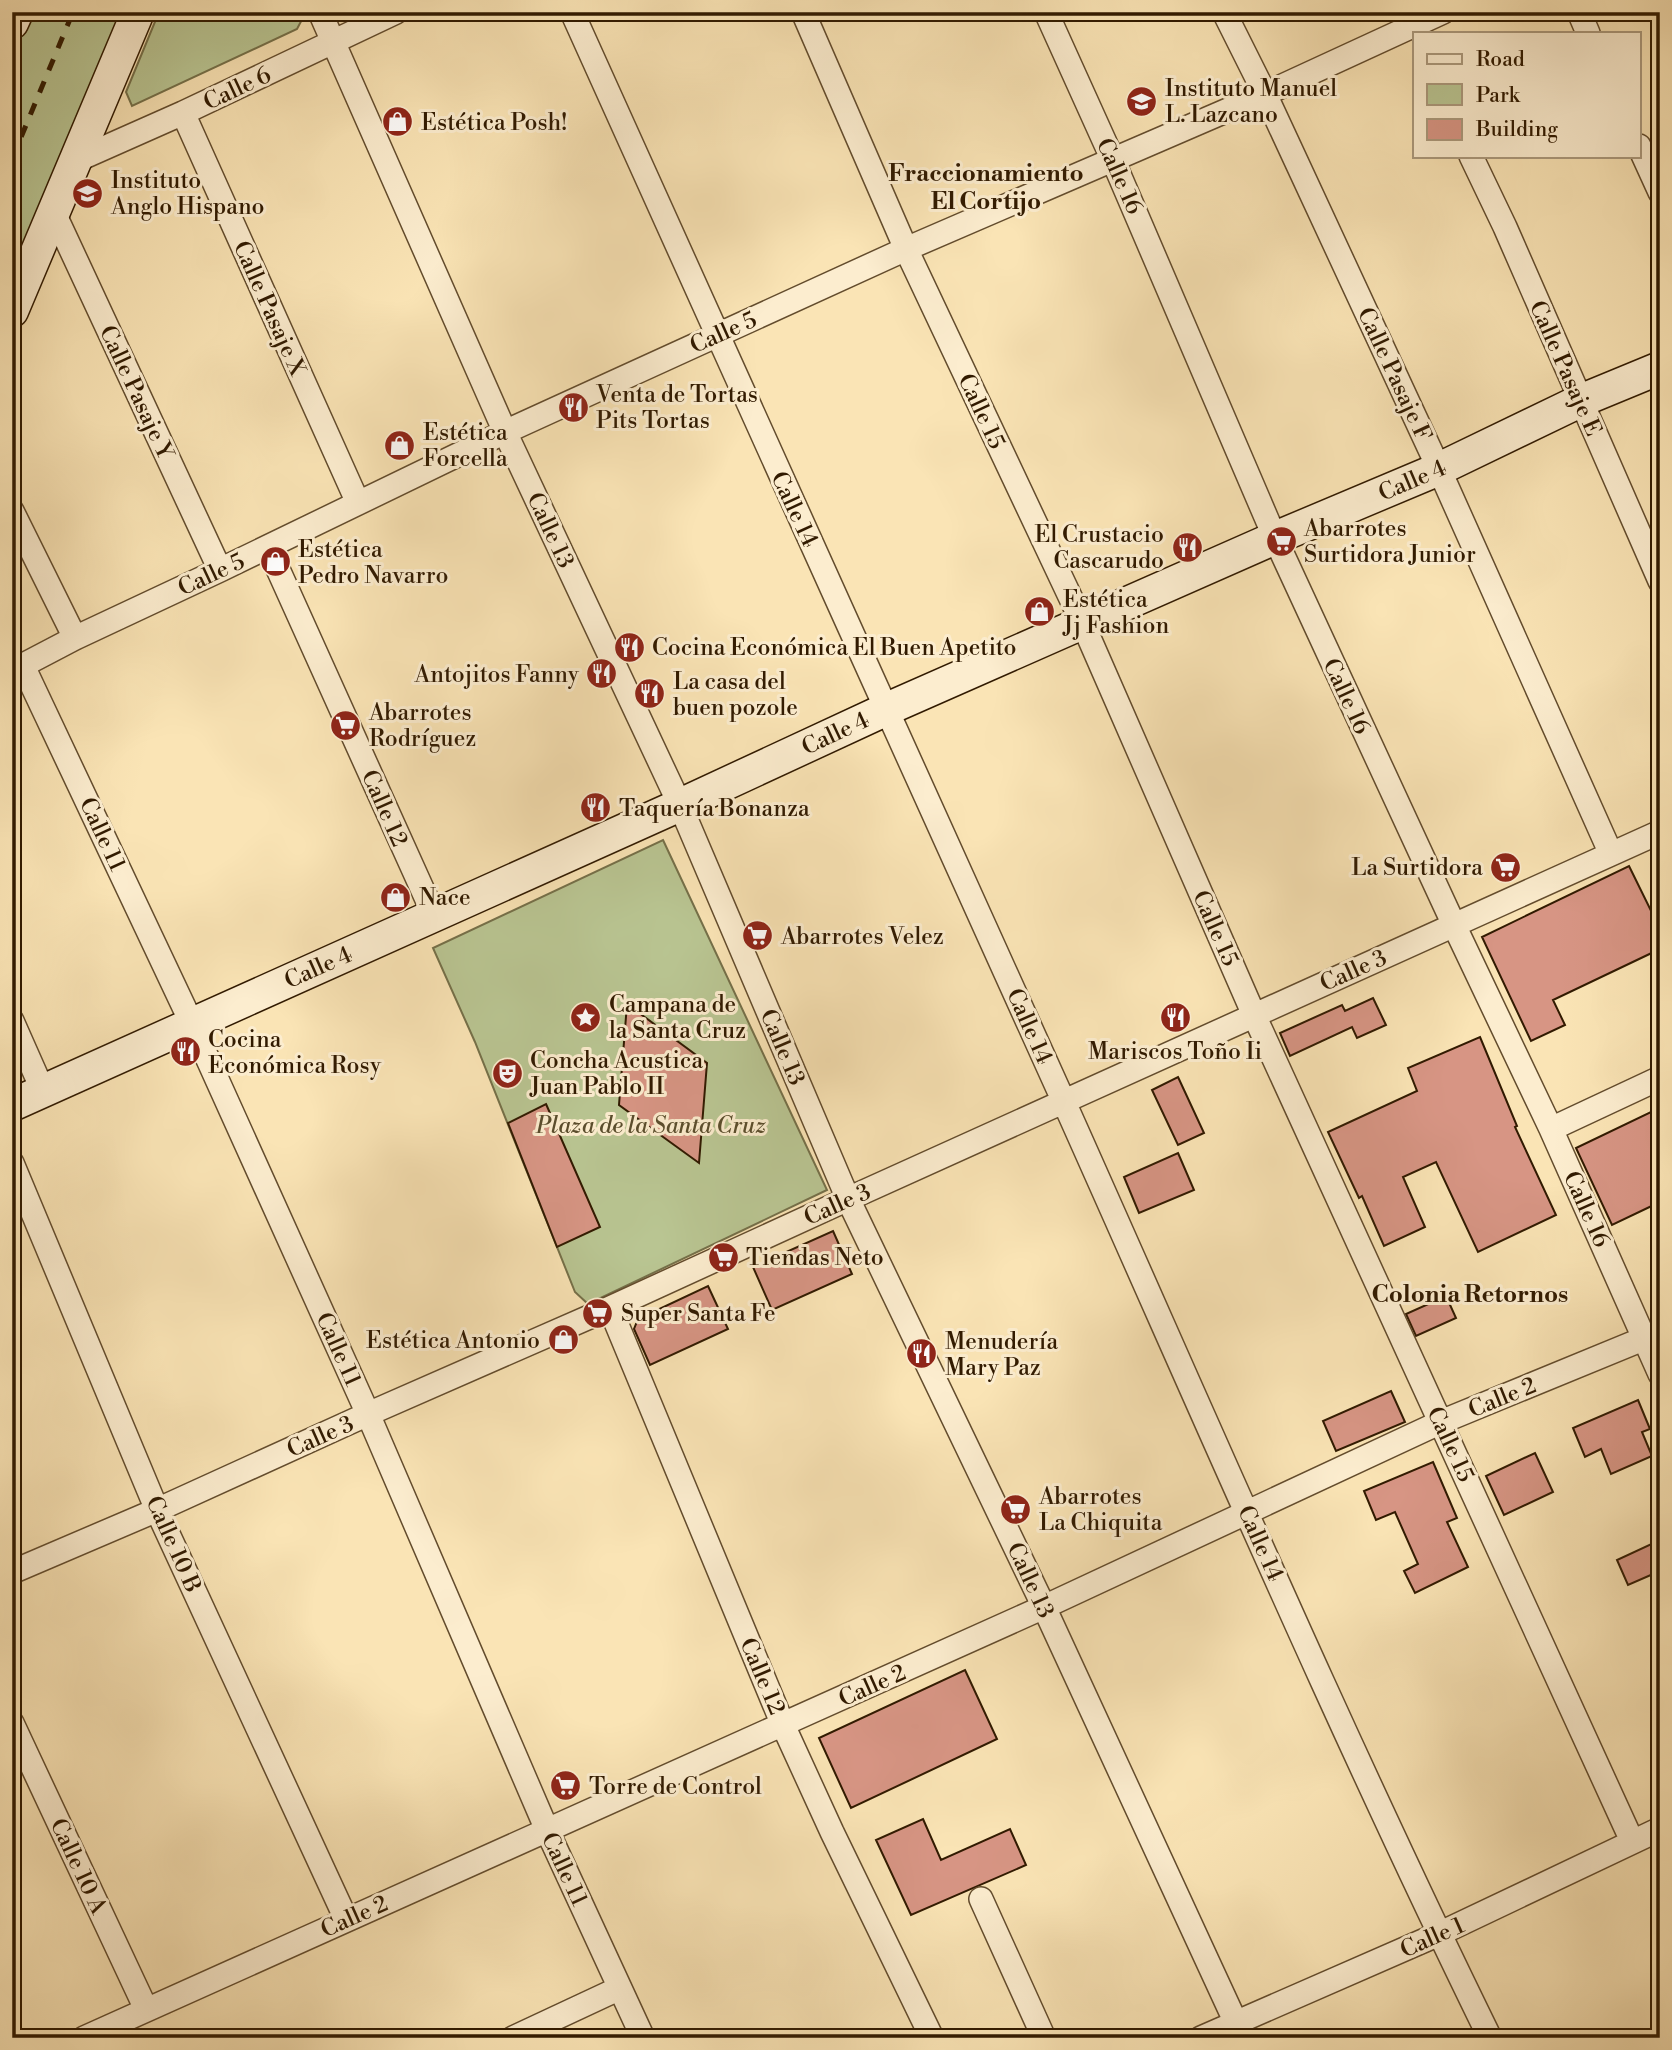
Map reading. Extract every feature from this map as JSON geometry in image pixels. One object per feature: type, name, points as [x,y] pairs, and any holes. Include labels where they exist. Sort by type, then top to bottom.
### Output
[{"type":"street","points":[[12,23],[17,12]]},
{"type":"street","points":[[12,311],[138,12]]},
{"type":"street","name":"Calle 13","points":[[320,12],[505,432],[680,805],[848,1199],[1044,1607],[1238,2030]]},
{"type":"street","name":"Calle 6","points":[[77,160],[396,12]]},
{"type":"street","name":"Calle 14","points":[[572,12],[1246,1512],[1439,1934],[1490,2038]]},
{"type":"street","name":"Calle 15","points":[[803,12],[906,249],[1083,624],[1254,1016],[1632,1841]]},
{"type":"street","name":"Calle 16","points":[[1046,12],[1275,538],[1454,925],[1652,1336],[1660,1374]]},
{"type":"street","name":"Calle Pasaje F","points":[[1224,12],[1265,93],[1439,469],[1611,854]]},
{"type":"street","name":"Calle 5","points":[[18,668],[75,638],[505,432],[906,249],[1265,93],[1409,25],[1443,12]]},
{"type":"street","points":[[1579,12],[1588,32]]},
{"type":"street","name":"Calle Pasaje X","points":[[183,113],[358,503]]},
{"type":"street","points":[[1640,148],[1660,192]]},
{"type":"street","name":"Calle Pasaje E","points":[[1472,158],[1505,227],[1660,581]]},
{"type":"street","name":"Calle Pasaje Y","points":[[54,213],[220,570]]},
{"type":"street","name":"Calle 4","points":[[12,1104],[680,805],[887,709],[1275,538],[1439,469],[1580,401],[1660,368]]},
{"type":"street","points":[[12,512],[75,638]]},
{"type":"street","name":"Calle 12","points":[[268,547],[434,915]]},
{"type":"street","name":"Calle 11","points":[[18,668],[192,1024],[368,1414],[547,1830],[643,2038]]},
{"type":"street","name":"Calle 3","points":[[14,1566],[158,1510],[1660,832]]},
{"type":"street","points":[[12,1021],[43,1091]]},
{"type":"street","points":[[1551,1129],[1660,1078]]},
{"type":"street","name":"Calle 10 B","points":[[12,1163],[158,1510],[346,1919]]},
{"type":"street","name":"Calle 12","points":[[610,1308],[783,1725],[932,2038]]},
{"type":"street","name":"Calle 2","points":[[84,2038],[1044,1607],[1441,1422],[1652,1336]]},
{"type":"street","name":"Calle 10 A","points":[[12,1723],[146,2009]]},
{"type":"street","name":"Calle 1","points":[[1200,2038],[1238,2030],[1660,1829]]},
{"type":"street","points":[[981,1899],[1044,2038]]},
{"type":"street","points":[[513,2038],[620,1988]]},
{"type":"green space","points":[[25,12],[130,12],[12,291],[12,42]]},
{"type":"green space","points":[[159,12],[306,12],[297,29],[132,106],[126,92]]},
{"type":"green space","name":"Plaza de la Santa Cruz","points":[[663,840],[827,1190],[588,1304],[575,1292],[475,1042],[433,948]]},
{"type":"building","points":[[1629,866],[1660,929],[1660,949],[1553,1000],[1565,1025],[1531,1041],[1482,937]]},
{"type":"building","points":[[1373,998],[1386,1025],[1357,1038],[1352,1027],[1290,1056],[1280,1033],[1342,1005],[1345,1011]]},
{"type":"building","points":[[627,1004],[707,1063],[699,1163],[619,1105]]},
{"type":"building","points":[[1480,1037],[1517,1126],[1515,1127],[1556,1215],[1478,1252],[1436,1162],[1403,1177],[1425,1227],[1384,1246],[1362,1196],[1359,1198],[1328,1132],[1417,1091],[1408,1068]]},
{"type":"building","points":[[1178,1077],[1204,1133],[1178,1145],[1152,1090]]},
{"type":"building","points":[[546,1104],[600,1227],[557,1247],[508,1123]]},
{"type":"building","points":[[1653,1111],[1660,1124],[1660,1202],[1612,1225],[1576,1148]]},
{"type":"building","points":[[1178,1153],[1194,1190],[1139,1213],[1124,1177]]},
{"type":"building","points":[[833,1231],[852,1274],[772,1310],[753,1267]]},
{"type":"building","points":[[708,1286],[728,1329],[650,1365],[634,1329],[638,1319]]},
{"type":"building","points":[[1446,1296],[1456,1318],[1416,1336],[1406,1314]]},
{"type":"building","points":[[1391,1391],[1405,1422],[1336,1451],[1323,1421]]},
{"type":"building","points":[[1638,1400],[1650,1429],[1642,1432],[1652,1456],[1611,1474],[1601,1449],[1585,1457],[1573,1428]]},
{"type":"building","points":[[1535,1453],[1553,1492],[1504,1515],[1486,1476]]},
{"type":"building","points":[[1433,1462],[1457,1518],[1447,1522],[1468,1567],[1415,1593],[1404,1571],[1418,1564],[1395,1512],[1376,1520],[1364,1491]]},
{"type":"building","points":[[1660,1540],[1660,1571],[1628,1585],[1617,1560]]},
{"type":"building","points":[[965,1670],[997,1739],[851,1808],[819,1738]]},
{"type":"building","points":[[923,1819],[941,1860],[1010,1829],[1026,1865],[911,1915],[876,1840]]},
{"type":"railway","points":[[12,159],[73,12]]},
{"type":"place","name":"Instituto Manuel L. Lazcano","points":[[1142,101]]},
{"type":"place","name":"Estética Posh!","points":[[398,122]]},
{"type":"place","name":"Instituto Anglo Hispano","points":[[88,193]]},
{"type":"place","name":"Venta de Tortas Pits Tortas","points":[[573,407]]},
{"type":"place","name":"Estética Forcella","points":[[400,445]]},
{"type":"place","name":"Abarrotes Surtidora Junior","points":[[1281,541]]},
{"type":"place","name":"El Crustacio Cascarudo","points":[[1187,547]]},
{"type":"place","name":"Estética Pedro Navarro","points":[[275,562]]},
{"type":"place","name":"Estética Jj Fashion","points":[[1040,612]]},
{"type":"place","name":"Cocina Económica El Buen Apetito","points":[[629,647]]},
{"type":"place","name":"Antojitos Fanny","points":[[602,674]]},
{"type":"place","name":"La casa del buen pozole","points":[[650,694]]},
{"type":"place","name":"Abarrotes Rodríguez","points":[[346,725]]},
{"type":"place","name":"Taquería Bonanza","points":[[596,808]]},
{"type":"place","name":"La Surtidora","points":[[1506,867]]},
{"type":"place","name":"Nace","points":[[396,897]]},
{"type":"place","name":"Abarrotes Velez","points":[[758,936]]},
{"type":"place","name":"Campana de la Santa Cruz","points":[[586,1017]]},
{"type":"place","name":"Mariscos Toño Ii","points":[[1175,1017]]},
{"type":"place","name":"Cocina Económica Rosy","points":[[185,1052]]},
{"type":"place","name":"Concha Acustica Juan Pablo II","points":[[507,1073]]},
{"type":"place","name":"Tiendas Neto","points":[[723,1257]]},
{"type":"place","name":"Super Santa Fe","points":[[598,1313]]},
{"type":"place","name":"Estética Antonio","points":[[563,1340]]},
{"type":"place","name":"Menudería Mary Paz","points":[[922,1354]]},
{"type":"place","name":"Abarrotes La Chiquita","points":[[1016,1509]]},
{"type":"place","name":"Torre de Control","points":[[566,1786]]},
{"type":"district","name":"Fraccionamiento El Cortijo","points":[[986,187]]},
{"type":"district","name":"Colonia Retornos","points":[[1470,1294]]}]
